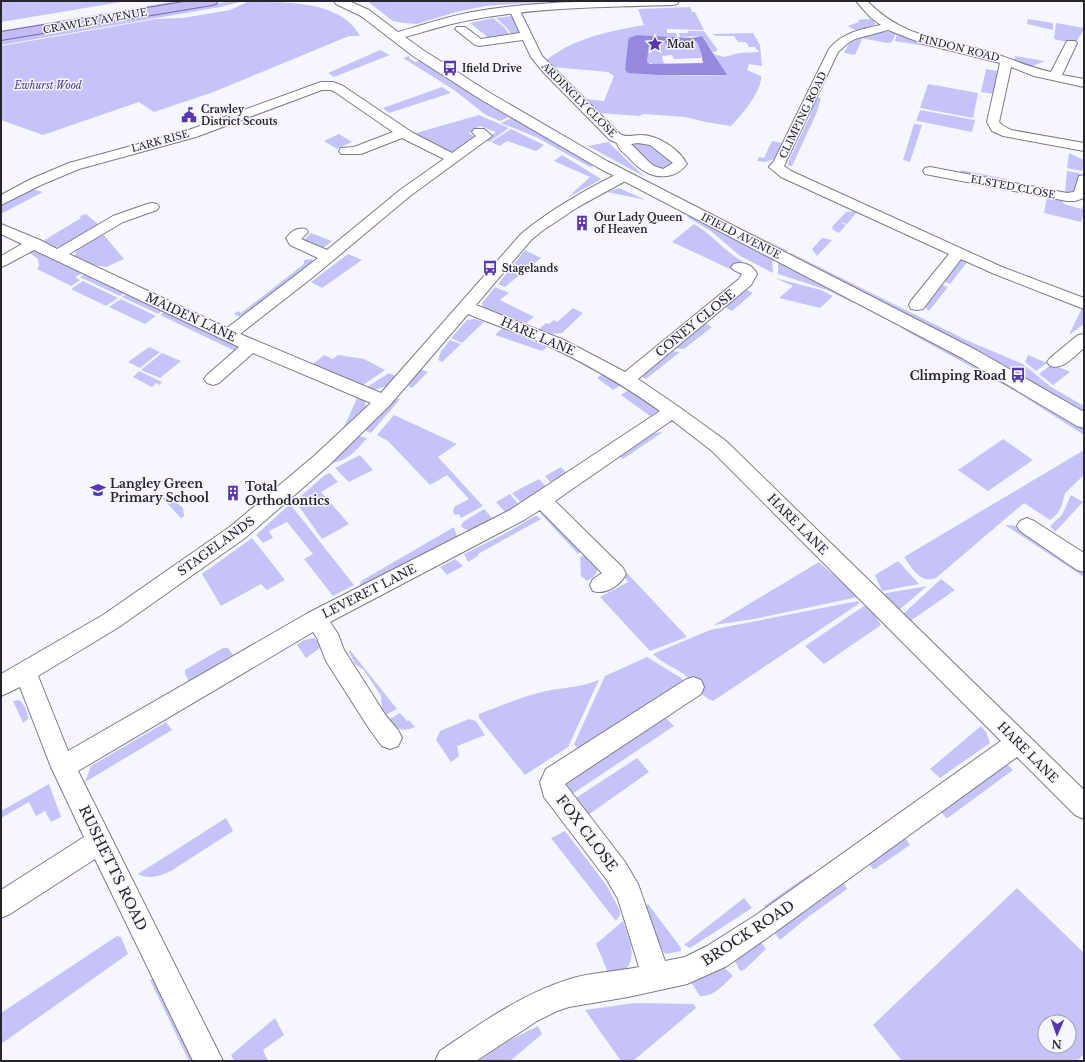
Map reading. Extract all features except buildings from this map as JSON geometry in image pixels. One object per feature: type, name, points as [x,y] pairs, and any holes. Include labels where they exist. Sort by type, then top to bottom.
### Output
[{"type":"main road","name":"CRAWLEY AVENUE","points":[[1,28],[160,1]]},
{"type":"main road","name":"CRAWLEY AVENUE","points":[[1,36],[212,1]]},
{"type":"street","name":"IFIELD AVENUE","points":[[340,1],[378,22],[418,53],[492,100],[624,176],[969,354],[1084,421]]},
{"type":"street","name":"IFIELD AVENUE","points":[[354,1],[365,14]]},
{"type":"street","points":[[396,36],[472,15],[514,10],[673,1]]},
{"type":"street","name":"FINDON ROAD","points":[[861,1],[869,11],[889,26],[910,35],[937,44],[980,53],[1006,61],[993,122],[997,128],[1008,133],[1084,147]]},
{"type":"street","name":"ARDINGLY CLOSE","points":[[514,10],[536,57],[616,137],[624,141]]},
{"type":"street","points":[[378,22],[401,27],[429,27]]},
{"type":"street","name":"CLIMPING ROAD","points":[[889,26],[851,38],[837,45],[776,168],[786,174],[959,253],[1016,278],[1084,304]]},
{"type":"street","points":[[461,29],[481,43],[526,36]]},
{"type":"street","points":[[1055,77],[1071,43]]},
{"type":"street","points":[[1006,61],[1026,69],[1084,83]]},
{"type":"street","name":"LARK RISE","points":[[1,201],[36,182],[74,166],[191,134],[321,86],[333,86],[339,89],[403,133],[429,148],[453,158]]},
{"type":"street","points":[[228,335],[329,257],[405,193],[485,136],[479,132]]},
{"type":"street","points":[[346,151],[356,151],[403,133]]},
{"type":"street","name":"ELSTED CLOSE","points":[[930,171],[1067,198],[1075,197],[1080,194],[1084,180]]},
{"type":"street","name":"STAGELANDS","points":[[10,680],[111,621],[238,532],[321,461],[384,400],[518,245],[540,225],[561,210],[624,176]]},
{"type":"street","points":[[59,254],[118,220],[152,207]]},
{"type":"street","name":"MAIDEN LANE","points":[[1,228],[252,346],[384,400]]},
{"type":"street","points":[[301,232],[293,238],[295,242],[329,257]]},
{"type":"street","points":[[1,262],[35,243]]},
{"type":"street","points":[[917,305],[954,257],[959,253]]},
{"type":"street","name":"CONEY CLOSE","points":[[626,380],[750,277],[749,272],[739,267]]},
{"type":"street","name":"HARE LANE","points":[[465,307],[559,344],[626,380],[673,411],[724,451],[894,618],[1018,743],[1082,803]]},
{"type":"street","points":[[1056,362],[1084,339]]},
{"type":"street","points":[[213,379],[252,346]]},
{"type":"street","name":"LEVERET LANE","points":[[63,767],[316,619],[496,526],[542,500],[673,411]]},
{"type":"street","points":[[542,500],[616,574],[600,585]]},
{"type":"street","points":[[1027,526],[1084,564]]},
{"type":"street","points":[[316,619],[327,634],[339,661],[378,723],[390,738]]},
{"type":"street","name":"RUSHETTS ROAD","points":[[10,680],[63,767],[208,1061]]},
{"type":"street","name":"FOX CLOSE","points":[[656,977],[629,893],[616,872],[552,789],[552,782],[555,777],[693,687]]},
{"type":"street","name":"BROCK ROAD","points":[[450,1061],[527,1010],[552,999],[570,993],[686,970],[723,952],[765,924],[1018,743]]},
{"type":"street","points":[[1,905],[99,842]]},
{"type":"green space","points":[[1,1],[127,1],[1,22]]},
{"type":"green space","points":[[176,1],[196,1],[1,34],[1,31]]},
{"type":"green space","points":[[233,1],[244,1],[220,7],[1,45],[1,40]]},
{"type":"green space","points":[[367,1],[555,1],[486,6],[456,12],[417,24],[393,21]]},
{"type":"green space","name":"Ewhurst Wood","points":[[247,2],[294,3],[326,9],[340,16],[351,24],[360,36],[349,36],[211,93],[154,112],[139,102],[43,135],[1,120],[1,46],[156,19],[183,18],[230,10]]},
{"type":"green space","points":[[690,7],[692,12],[695,12],[704,30],[667,29],[667,33],[676,33],[677,37],[637,35],[628,41],[625,71],[631,73],[657,75],[726,75],[714,54],[724,57],[739,53],[759,52],[755,47],[749,47],[746,42],[738,42],[734,36],[716,36],[712,34],[753,33],[760,45],[762,66],[749,64],[747,70],[761,76],[761,82],[755,95],[731,126],[685,117],[600,113],[585,99],[604,101],[614,76],[608,72],[553,67],[546,60],[569,46],[593,36],[644,25],[638,9]]},
{"type":"green space","points":[[511,16],[519,31],[518,34],[513,36],[496,18]]},
{"type":"green space","points":[[493,18],[504,27],[511,36],[491,40],[470,23]]},
{"type":"green space","points":[[1028,19],[1053,23],[1053,30],[1027,24]]},
{"type":"green space","points":[[858,20],[873,20],[876,24],[870,28],[857,31],[848,26],[859,22]]},
{"type":"green space","points":[[1056,23],[1084,29],[1075,44],[1054,39]]},
{"type":"green space","points":[[688,31],[704,31],[717,49],[716,52],[713,52],[702,36],[680,37],[679,33],[687,33]]},
{"type":"green space","points":[[883,31],[896,33],[892,42],[888,43],[860,38]]},
{"type":"green space","points":[[897,34],[938,48],[895,41]]},
{"type":"green space","points":[[862,39],[855,55],[844,53],[849,43]]},
{"type":"green space","points":[[685,42],[697,42],[701,53],[701,58],[674,59],[672,55],[662,56],[664,64],[655,65],[647,62],[649,43],[684,44]]},
{"type":"green space","points":[[380,50],[390,55],[334,77],[328,73]]},
{"type":"green space","points":[[409,56],[409,58],[415,62],[421,60],[511,116],[500,121],[486,115],[454,90],[403,58]]},
{"type":"green space","points":[[1015,56],[1045,61],[1030,67],[1014,61]]},
{"type":"green space","points":[[986,69],[998,71],[993,94],[981,92]]},
{"type":"green space","points":[[928,84],[978,93],[973,118],[920,108]]},
{"type":"green space","points":[[442,87],[451,93],[389,113],[383,108]]},
{"type":"green space","points":[[816,97],[821,98],[817,112],[792,166],[788,166],[789,160],[810,116]]},
{"type":"green space","points":[[920,110],[975,120],[972,132],[916,121]]},
{"type":"green space","points":[[479,115],[509,128],[489,142],[485,140],[496,132],[480,126],[469,133],[475,137],[454,152],[434,145],[416,133]]},
{"type":"green space","points":[[513,117],[597,165],[590,167],[538,138],[501,123]]},
{"type":"green space","points":[[914,124],[922,125],[910,162],[903,160]]},
{"type":"green space","points":[[511,129],[544,145],[536,151],[507,141],[500,146],[491,142]]},
{"type":"green space","points":[[339,134],[352,142],[337,149],[324,141]]},
{"type":"green space","points":[[772,141],[782,143],[774,159],[765,162],[757,161],[759,157],[764,158]]},
{"type":"green space","points":[[608,142],[645,177],[588,146]]},
{"type":"green space","points":[[635,142],[651,144],[650,146],[675,164],[661,169],[651,166],[633,147]]},
{"type":"green space","points":[[1069,153],[1084,160],[1082,171],[1067,168]]},
{"type":"green space","points":[[562,155],[601,179],[567,198],[590,177],[554,161]]},
{"type":"green space","points":[[961,170],[1007,179],[1007,182],[961,173]]},
{"type":"green space","points":[[1067,171],[1079,173],[1080,175],[1075,190],[1070,193],[1065,193]]},
{"type":"green space","points":[[619,188],[646,200],[607,192]]},
{"type":"green space","points":[[32,189],[43,192],[1,214],[1,206]]},
{"type":"green space","points":[[1047,197],[1062,200],[1064,204],[1082,209],[1084,203],[1084,213],[1081,222],[1044,213]]},
{"type":"green space","points":[[699,208],[788,251],[786,253],[697,209]]},
{"type":"green space","points":[[858,211],[847,224],[840,222],[846,225],[839,233],[833,230],[832,227],[846,212]]},
{"type":"green space","points":[[86,214],[98,224],[62,246],[56,247],[43,241],[81,218],[80,216]]},
{"type":"green space","points":[[689,215],[776,259],[772,262],[773,273],[740,256],[711,231],[687,217]]},
{"type":"green space","points":[[694,224],[742,261],[732,270],[672,242]]},
{"type":"green space","points":[[311,233],[332,241],[322,249],[303,241]]},
{"type":"green space","points":[[103,234],[124,259],[106,267],[94,265],[75,256],[76,250]]},
{"type":"green space","points":[[822,238],[832,240],[817,256],[812,249]]},
{"type":"green space","points":[[33,249],[85,272],[75,277],[80,280],[71,286],[37,269],[39,266],[38,259],[27,251]]},
{"type":"green space","points":[[525,250],[541,258],[505,287],[498,284]]},
{"type":"green space","points":[[791,253],[966,340],[1023,364],[1051,387],[1084,406],[1084,414],[789,255]]},
{"type":"green space","points":[[348,254],[362,260],[322,288],[311,282]]},
{"type":"green space","points":[[313,259],[312,263],[240,317],[234,314],[238,311],[241,313],[304,264],[304,260]]},
{"type":"green space","points":[[959,260],[968,261],[950,284],[941,280]]},
{"type":"green space","points":[[779,261],[834,288],[856,304],[827,290],[778,274]]},
{"type":"green space","points":[[88,272],[127,292],[120,296],[80,277]]},
{"type":"green space","points":[[775,278],[821,290],[833,296],[820,308],[779,298],[793,286]]},
{"type":"green space","points":[[83,281],[118,298],[106,306],[71,289]]},
{"type":"green space","points":[[939,283],[948,287],[929,311],[924,306]]},
{"type":"green space","points":[[495,287],[509,293],[500,300],[534,317],[526,323],[483,308],[482,303]]},
{"type":"green space","points":[[745,289],[753,293],[732,311],[723,306]]},
{"type":"green space","points":[[129,292],[164,309],[158,314],[122,297]]},
{"type":"green space","points":[[121,299],[156,316],[145,324],[109,307]]},
{"type":"green space","points":[[573,308],[583,313],[562,333],[551,334],[539,329],[546,323],[549,324],[554,320],[557,322]]},
{"type":"green space","points":[[1082,308],[1084,309],[1084,324],[1069,335]]},
{"type":"green space","points":[[167,310],[240,345],[237,352],[160,315]]},
{"type":"green space","points":[[475,319],[484,322],[462,343],[451,338],[467,320]]},
{"type":"green space","points":[[703,322],[712,327],[684,349],[670,348]]},
{"type":"green space","points":[[899,327],[933,342],[1084,427],[1084,435],[1015,391]]},
{"type":"green space","points":[[502,328],[547,347],[542,351],[495,335]]},
{"type":"green space","points":[[450,340],[461,344],[442,362],[438,360],[441,351]]},
{"type":"green space","points":[[149,347],[160,352],[140,368],[128,362]]},
{"type":"green space","points":[[671,351],[680,352],[646,379],[639,375]]},
{"type":"green space","points":[[162,353],[181,361],[160,378],[141,370]]},
{"type":"green space","points":[[324,355],[333,359],[338,355],[364,359],[385,370],[363,385],[312,365]]},
{"type":"green space","points":[[1028,355],[1047,363],[1036,371],[1025,362]]},
{"type":"green space","points":[[1052,364],[1070,372],[1053,385],[1039,374]]},
{"type":"green space","points":[[420,369],[428,372],[412,388],[408,386]]},
{"type":"green space","points":[[139,371],[162,382],[160,385],[156,383],[152,387],[133,377]]},
{"type":"green space","points":[[389,373],[396,376],[387,386],[374,390],[367,387]]},
{"type":"green space","points":[[604,373],[622,384],[613,390],[597,378]]},
{"type":"green space","points":[[630,389],[657,408],[658,411],[650,416],[621,395]]},
{"type":"green space","points":[[358,396],[365,401],[366,408],[343,429]]},
{"type":"green space","points":[[396,398],[400,399],[371,433],[364,430],[393,400]]},
{"type":"green space","points":[[394,415],[457,444],[438,457],[483,506],[461,518],[459,514],[455,515],[453,512],[454,507],[469,499],[447,475],[430,485],[388,441],[377,435]]},
{"type":"green space","points":[[663,432],[623,459],[620,457],[655,433]]},
{"type":"green space","points":[[359,436],[367,438],[347,458],[331,463]]},
{"type":"green space","points":[[1003,439],[1033,460],[988,491],[958,470]]},
{"type":"green space","points":[[1084,450],[1084,475],[1065,493],[1062,505],[1057,514],[1050,520],[1024,503],[936,578],[925,579],[921,577],[913,570],[904,557]]},
{"type":"green space","points":[[360,455],[373,470],[349,482],[335,468]]},
{"type":"green space","points":[[561,467],[568,475],[555,483],[551,483],[545,476]]},
{"type":"green space","points":[[330,473],[338,482],[321,492],[349,524],[322,539],[295,501],[325,475]]},
{"type":"green space","points":[[539,479],[547,488],[522,504],[512,493]]},
{"type":"green space","points":[[510,494],[520,506],[507,514],[496,502]]},
{"type":"green space","points":[[1071,495],[1083,502],[1055,532],[1050,526],[1062,515]]},
{"type":"green space","points":[[170,497],[183,508],[184,516],[181,518],[162,498]]},
{"type":"green space","points":[[290,504],[354,585],[333,596],[304,559],[313,554],[287,522],[269,531],[273,538],[263,543],[256,535]]},
{"type":"green space","points":[[484,509],[494,520],[473,530],[464,529],[461,526],[463,522]]},
{"type":"green space","points":[[544,511],[584,550],[578,554],[540,513]]},
{"type":"green space","points":[[535,516],[538,516],[541,519],[478,554],[478,556],[468,562],[464,554],[504,534]]},
{"type":"green space","points":[[1005,525],[1018,526],[1084,569],[1084,577]]},
{"type":"green space","points":[[454,527],[457,536],[455,538],[361,588],[361,581]]},
{"type":"green space","points":[[252,538],[285,580],[267,590],[261,584],[221,606],[202,574]]},
{"type":"green space","points":[[588,553],[596,565],[597,571],[592,578],[587,581],[581,576],[580,557]]},
{"type":"green space","points":[[455,559],[463,566],[447,575],[440,567]]},
{"type":"green space","points":[[898,561],[919,584],[882,591],[875,575]]},
{"type":"green space","points":[[819,562],[858,597],[754,619],[714,625]]},
{"type":"green space","points":[[627,573],[687,637],[650,651],[600,597],[628,582],[623,575]]},
{"type":"green space","points":[[941,579],[955,590],[909,622],[902,615]]},
{"type":"green space","points":[[927,586],[898,611],[881,594]]},
{"type":"green space","points":[[858,601],[860,603],[713,701],[702,694],[683,674],[661,661],[653,654],[710,630]]},
{"type":"green space","points":[[864,606],[871,609],[881,625],[824,664],[805,646]]},
{"type":"green space","points":[[314,638],[319,642],[320,648],[306,658],[297,645],[304,640]]},
{"type":"green space","points":[[223,648],[228,648],[233,655],[189,681],[185,674],[185,670]]},
{"type":"green space","points":[[350,650],[397,709],[384,716],[381,696],[364,670],[355,664],[349,652]]},
{"type":"green space","points":[[647,657],[681,678],[685,683],[581,753],[574,744],[605,676]]},
{"type":"green space","points":[[599,680],[568,747],[525,775],[479,718],[479,714],[524,697]]},
{"type":"green space","points":[[19,700],[24,706],[28,717],[28,719],[23,723],[13,701]]},
{"type":"green space","points":[[400,713],[415,727],[403,730],[394,726],[388,720]]},
{"type":"green space","points":[[663,715],[674,726],[569,796],[564,785],[568,780]]},
{"type":"green space","points":[[469,719],[476,721],[485,735],[457,746],[459,756],[451,762],[436,740],[440,731]]},
{"type":"green space","points":[[166,722],[172,730],[85,782],[91,766]]},
{"type":"green space","points":[[981,726],[986,732],[990,743],[940,778],[930,769]]},
{"type":"green space","points":[[637,758],[649,772],[588,815],[576,798]]},
{"type":"green space","points":[[1006,763],[1013,770],[946,818],[940,810]]},
{"type":"green space","points":[[49,784],[61,817],[51,822],[45,811],[36,816],[29,802],[1,818],[1,811]]},
{"type":"green space","points":[[226,818],[233,831],[171,871],[159,876],[150,877],[138,874]]},
{"type":"green space","points":[[565,831],[607,886],[620,911],[620,915],[616,921],[551,838]]},
{"type":"green space","points":[[904,836],[910,845],[873,869],[867,862]]},
{"type":"green space","points":[[810,874],[813,879],[768,912],[764,906]]},
{"type":"green space","points":[[842,880],[847,889],[808,917],[780,940],[772,930]]},
{"type":"green space","points":[[1017,888],[1084,953],[1084,1054],[1077,1061],[902,1061],[873,1025]]},
{"type":"green space","points":[[744,898],[752,908],[690,948],[684,945]]},
{"type":"green space","points":[[648,904],[681,948],[681,951],[666,954],[660,949],[644,908]]},
{"type":"green space","points":[[623,921],[632,952],[630,964],[626,969],[608,972],[596,944]]},
{"type":"green space","points":[[117,936],[121,937],[128,954],[1,1044],[1,1013]]},
{"type":"green space","points":[[759,939],[766,949],[744,970],[740,971],[733,957]]},
{"type":"green space","points":[[722,965],[733,976],[722,987],[710,995],[700,996],[690,981]]},
{"type":"green space","points":[[157,976],[198,1061],[189,1061],[150,980]]},
{"type":"green space","points":[[634,1003],[694,1004],[696,1008],[633,1061],[621,1061],[585,1010]]},
{"type":"green space","points":[[275,1018],[284,1035],[263,1050],[268,1061],[234,1061],[231,1055]]},
{"type":"green space","points":[[538,1026],[542,1034],[510,1061],[478,1061],[512,1039]]},
{"type":"shaded area","points":[[637,35],[692,38],[702,36],[727,75],[658,75],[628,73],[625,70],[629,38]],"holes":[[[652,42],[684,44],[685,42],[697,42],[703,63],[650,64],[647,62],[649,44]]]},
{"type":"place","name":"Moat","points":[[655,44]]},
{"type":"place","name":"Ifield Drive","points":[[450,68]]},
{"type":"place","name":"Crawley District Scouts","points":[[189,115]]},
{"type":"place","name":"Our Lady Queen of Heaven","points":[[582,223]]},
{"type":"place","name":"Stagelands","points":[[490,268]]},
{"type":"place","name":"Climping Road","points":[[1018,375]]},
{"type":"place","name":"Langley Green Primary School","points":[[98,490]]},
{"type":"place","name":"Total Orthodontics","points":[[233,493]]}]
